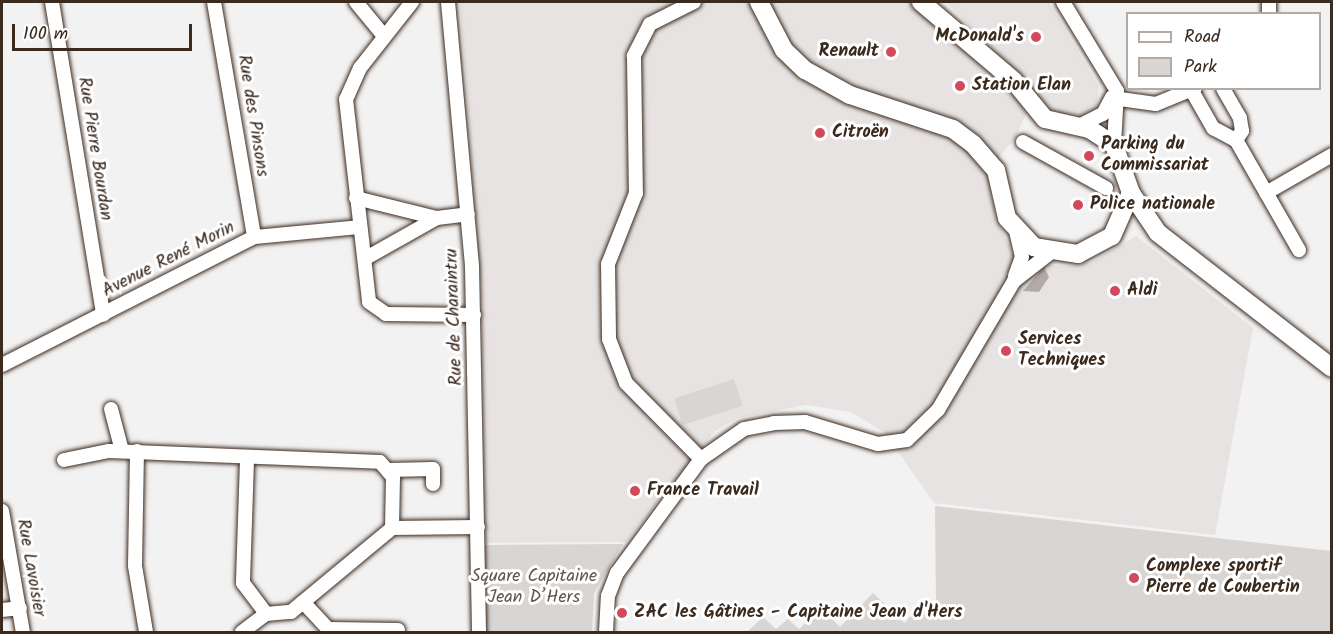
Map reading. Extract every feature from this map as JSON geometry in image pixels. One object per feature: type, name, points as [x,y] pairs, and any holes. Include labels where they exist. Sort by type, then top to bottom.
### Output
[{"type":"main road","points":[[759,2],[784,50],[805,70],[849,94],[952,129],[982,152],[999,182],[1003,206],[1016,230],[1050,253],[1078,254],[1112,236],[1138,228],[1158,233]]},
{"type":"main road","points":[[921,2],[1013,80],[1038,114],[1058,124],[1079,126],[1114,145],[1131,193],[1158,233],[1332,368]]},
{"type":"main road","points":[[1112,236],[1131,193]]},
{"type":"street","name":"Rue Pierre Bourdan","points":[[52,2],[102,309]]},
{"type":"street","name":"Rue des Pinsons","points":[[214,2],[254,237]]},
{"type":"street","points":[[356,2],[384,36]]},
{"type":"street","points":[[412,2],[360,68],[346,99],[356,198],[366,258],[369,302],[377,310],[474,315]]},
{"type":"street","name":"Rue de Charaintru","points":[[448,2],[468,214],[474,315],[479,633]]},
{"type":"street","points":[[694,2],[650,24],[634,56],[636,193],[608,264],[609,339],[626,383],[701,459]]},
{"type":"street","points":[[1063,2],[1120,99],[1112,125],[1114,145]]},
{"type":"street","points":[[1079,126],[1108,108],[1111,83]]},
{"type":"street","points":[[1120,99],[1156,104],[1193,90],[1213,128],[1236,140],[1299,250]]},
{"type":"street","points":[[1224,90],[1240,118],[1242,131],[1236,140]]},
{"type":"street","points":[[1023,142],[1106,188]]},
{"type":"street","points":[[1266,194],[1332,154]]},
{"type":"street","points":[[356,198],[437,218],[468,214]]},
{"type":"street","points":[[366,258],[437,218]]},
{"type":"street","name":"Avenue René Morin","points":[[2,365],[102,309],[254,237],[360,227]]},
{"type":"street","points":[[606,633],[608,596],[617,573],[701,459],[744,429],[774,423],[805,422],[878,444],[907,440],[938,410],[1014,281],[1022,257],[1016,230]]},
{"type":"street","points":[[1014,281],[1050,253]]},
{"type":"street","points":[[111,410],[122,451]]},
{"type":"street","points":[[64,460],[122,451],[247,460],[330,456],[380,462],[389,470],[433,469],[433,484]]},
{"type":"street","points":[[137,451],[135,566],[146,633]]},
{"type":"street","points":[[247,460],[243,583],[266,614]]},
{"type":"street","points":[[389,470],[392,528]]},
{"type":"street","name":"Rue Lavoisier","points":[[2,511],[23,633]]},
{"type":"street","points":[[242,633],[266,614],[282,616],[303,602],[392,528],[478,527]]},
{"type":"street","points":[[303,602],[328,630],[398,630]]},
{"type":"street","points":[[2,610],[20,608]]},
{"type":"shaded area","points":[[460,2],[913,2],[969,54],[1012,85],[1026,114],[1014,140],[987,170],[995,216],[1013,254],[1039,265],[1071,266],[1092,262],[1136,236],[1253,328],[1215,535],[934,503],[885,433],[851,412],[806,405],[738,418],[715,431],[626,542],[486,543],[482,300]]},
{"type":"shaded area","points":[[946,2],[1049,2],[1099,87],[1096,108],[1084,115],[1054,113]]},
{"type":"shaded area","points":[[1044,267],[1049,277],[1039,292],[1023,291]]},
{"type":"green space","points":[[734,379],[743,406],[683,425],[674,398]]},
{"type":"green space","name":"Complexe sportif Pierre de Coubertin","points":[[935,506],[1331,551],[1331,632],[747,632],[763,617],[776,629],[788,619],[799,629],[821,608],[840,627],[873,593],[905,623],[918,605],[936,606]]},
{"type":"green space","name":"Square Capitaine Jean D’Hers","points":[[623,544],[594,593],[592,632],[484,632],[484,545]]},
{"type":"place","name":"McDonald's","points":[[1036,37]]},
{"type":"place","name":"Renault","points":[[891,52]]},
{"type":"place","name":"Station Elan","points":[[960,86]]},
{"type":"place","name":"Citroën","points":[[820,133]]},
{"type":"place","name":"Parking du Commissariat","points":[[1089,156]]},
{"type":"place","name":"Police nationale","points":[[1078,205]]},
{"type":"place","name":"Aldi","points":[[1115,291]]},
{"type":"place","name":"Services Techniques","points":[[1006,351]]},
{"type":"place","name":"France Travail","points":[[635,491]]},
{"type":"place","name":"Complexe sportif Pierre de Coubertin","points":[[1134,578]]},
{"type":"place","name":"ZAC les Gâtines - Capitaine Jean d'Hers","points":[[622,613]]}]
